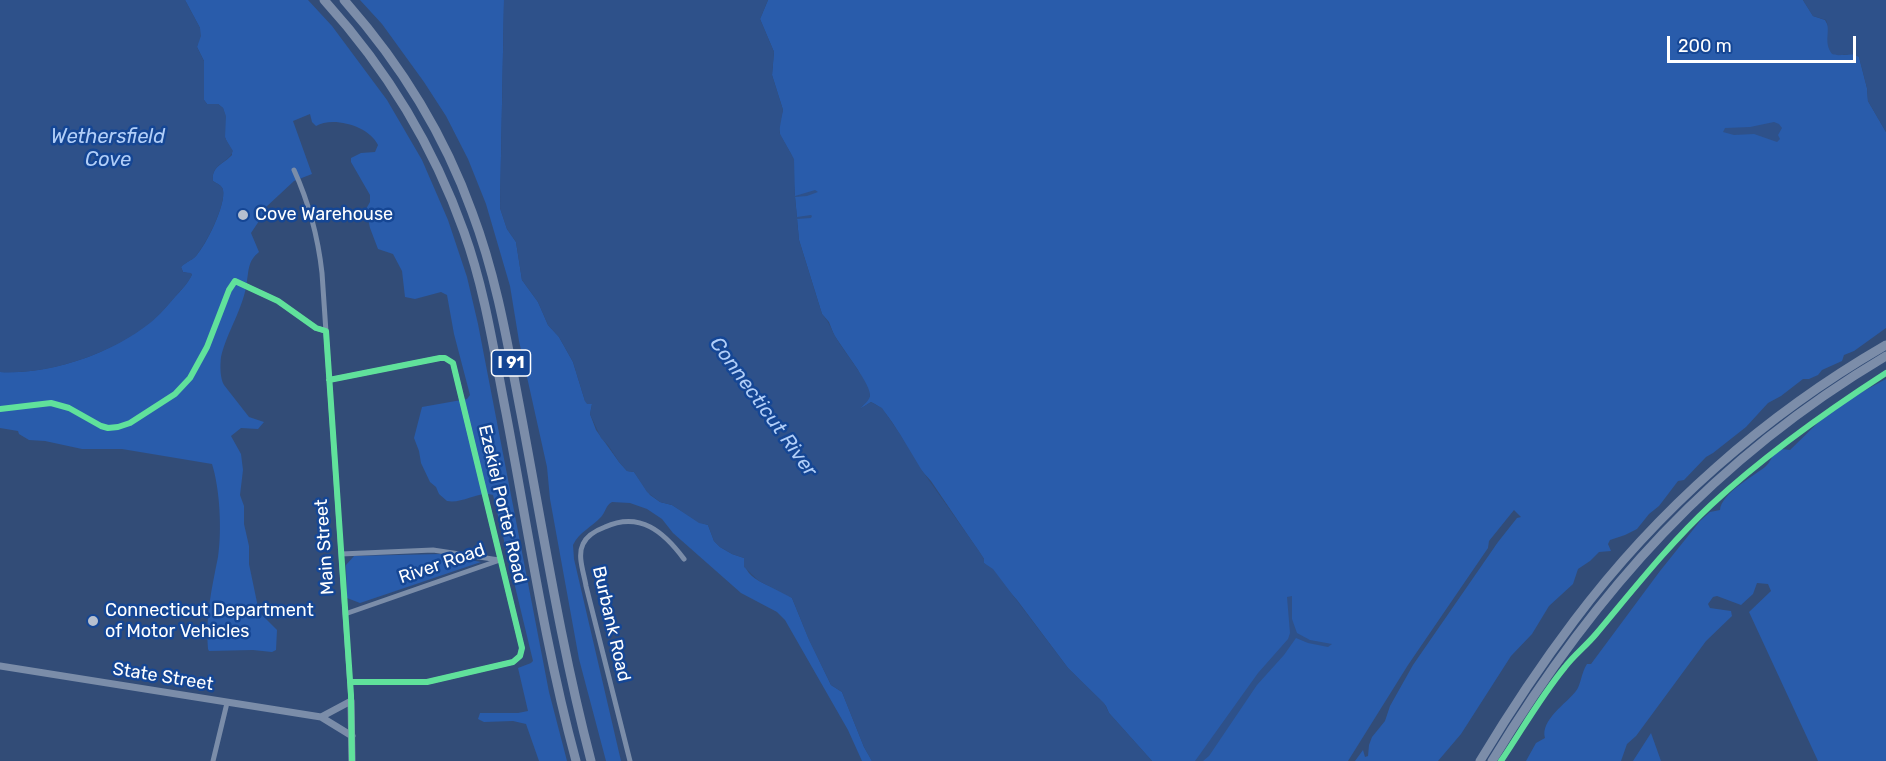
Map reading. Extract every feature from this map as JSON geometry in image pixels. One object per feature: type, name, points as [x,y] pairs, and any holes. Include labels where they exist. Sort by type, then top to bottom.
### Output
[{"type":"highway","name":"I 91","points":[[324,0],[364,47],[412,119],[443,180],[468,244],[486,312],[552,656],[576,761]]},
{"type":"highway","name":"I 91","points":[[344,0],[391,58],[428,117],[459,180],[484,245],[503,323],[566,651],[591,761]]},
{"type":"highway","points":[[1480,761],[1537,672],[1575,619],[1624,560],[1663,518],[1713,470],[1766,426],[1817,389],[1886,345]]},
{"type":"highway","points":[[1492,761],[1571,640],[1621,578],[1665,530],[1718,479],[1774,432],[1829,392],[1886,356]]},
{"type":"street","name":"Main Street","points":[[294,170],[304,193],[317,237],[322,273],[350,682],[352,761]]},
{"type":"street","points":[[236,281],[278,301],[316,328],[326,331]]},
{"type":"street","name":"Ezekiel Porter Road","points":[[329,380],[440,358],[449,360],[454,367],[522,648],[520,657],[513,662],[427,682],[350,682]]},
{"type":"street","name":"Burbank Road","points":[[630,761],[586,586],[580,556],[583,543],[594,531],[612,523],[644,523],[658,530],[684,559]]},
{"type":"street","name":"River Road","points":[[341,554],[433,550],[500,560]]},
{"type":"street","name":"River Road","points":[[345,614],[500,560]]},
{"type":"street","name":"State Street","points":[[0,666],[321,717],[352,736]]},
{"type":"street","points":[[321,717],[351,700]]},
{"type":"street","points":[[213,761],[227,703]]},
{"type":"shaded area","points":[[185,0],[308,0],[332,26],[387,100],[422,160],[448,220],[467,277],[549,692],[567,761],[539,761],[526,724],[513,721],[484,722],[478,719],[480,713],[528,711],[518,668],[533,661],[493,495],[482,494],[459,501],[447,501],[430,482],[421,463],[414,438],[422,407],[467,399],[470,395],[454,334],[447,295],[441,292],[415,299],[405,297],[402,271],[393,254],[378,249],[366,209],[370,202],[370,195],[351,162],[351,158],[361,153],[375,152],[378,145],[373,138],[359,128],[332,122],[316,126],[310,114],[293,121],[312,174],[294,181],[265,208],[267,209],[251,233],[259,252],[250,265],[243,301],[221,357],[224,385],[249,417],[264,422],[258,429],[241,428],[231,436],[241,454],[243,470],[240,495],[244,506],[249,564],[259,612],[277,630],[276,650],[272,652],[209,651],[208,649],[208,614],[220,535],[220,510],[212,464],[122,449],[82,449],[29,440],[18,431],[0,428],[0,372],[23,372],[71,363],[117,344],[138,331],[157,316],[186,284],[192,274],[183,272],[181,267],[196,256],[214,224],[221,205],[223,190],[213,181],[214,172],[232,155],[232,152],[225,137],[223,108],[218,104],[207,104],[204,100],[204,61],[197,47],[200,28]]},
{"type":"shaded area","points":[[360,0],[504,0],[500,208],[507,229],[516,242],[522,280],[538,302],[548,325],[559,337],[573,362],[585,401],[592,404],[590,414],[596,430],[619,462],[627,471],[634,472],[650,495],[708,525],[714,541],[732,554],[744,558],[745,566],[755,578],[792,598],[831,685],[842,692],[872,761],[862,761],[848,730],[785,620],[777,612],[741,593],[673,533],[662,519],[647,509],[630,503],[612,502],[601,517],[573,545],[574,559],[621,761],[606,761],[579,659],[550,499],[547,467],[519,341],[510,286],[486,204],[468,159],[446,116],[382,24]]},
{"type":"shaded area","points":[[768,0],[1803,0],[1813,16],[1825,20],[1843,55],[1854,54],[1859,57],[1868,101],[1886,132],[1886,328],[1854,351],[1844,355],[1842,361],[1822,370],[1818,375],[1803,379],[1768,403],[1746,427],[1706,457],[1684,480],[1678,481],[1637,529],[1610,540],[1608,544],[1611,551],[1599,552],[1578,569],[1573,584],[1549,606],[1532,634],[1511,656],[1461,734],[1438,761],[1355,761],[1363,750],[1365,757],[1368,756],[1372,737],[1385,721],[1390,706],[1413,665],[1498,542],[1517,518],[1521,517],[1514,510],[1489,541],[1488,548],[1408,665],[1348,761],[1152,761],[1109,713],[1106,706],[1068,668],[1017,600],[984,563],[984,559],[931,481],[916,463],[886,414],[871,402],[860,409],[870,396],[858,370],[822,314],[799,240],[793,175],[794,162],[780,135],[779,125],[783,110],[772,75],[774,52],[760,19]]},
{"type":"shaded area","points":[[1886,379],[1886,761],[1818,761],[1749,612],[1771,591],[1768,584],[1757,583],[1753,594],[1741,605],[1717,596],[1713,597],[1708,604],[1710,608],[1731,611],[1732,616],[1706,641],[1636,736],[1627,744],[1621,761],[1526,761],[1536,743],[1545,738],[1546,725],[1550,718],[1578,688],[1587,664],[1591,664],[1700,521],[1710,512],[1720,510],[1731,492],[1765,467],[1776,451],[1790,450],[1834,407]]},
{"type":"shaded area","points":[[441,554],[481,562],[360,603],[347,598],[346,565],[354,556]]},
{"type":"shaded area","points":[[1651,733],[1661,761],[1633,761]]},
{"type":"water","name":"Wethersfield Cove","points":[[0,0],[185,0],[200,28],[201,36],[197,47],[204,61],[204,100],[207,104],[218,104],[223,108],[226,116],[225,138],[233,151],[217,167],[213,175],[213,181],[223,190],[221,205],[214,224],[196,256],[181,267],[183,272],[192,275],[160,314],[134,334],[99,353],[59,366],[19,372],[0,372]]},
{"type":"water","name":"Connecticut River","points":[[504,0],[768,0],[760,19],[774,52],[772,75],[783,110],[779,132],[794,159],[795,196],[815,190],[818,192],[795,197],[797,217],[812,216],[797,219],[799,240],[822,314],[868,388],[869,398],[860,409],[871,402],[882,408],[921,469],[979,551],[984,563],[993,569],[1068,668],[1104,703],[1109,713],[1152,761],[872,761],[842,692],[831,685],[792,598],[759,581],[744,567],[744,558],[732,554],[714,541],[708,525],[699,523],[672,505],[660,502],[647,492],[634,472],[627,471],[619,462],[601,438],[590,414],[592,404],[587,404],[585,401],[573,362],[559,337],[548,325],[538,302],[522,280],[516,242],[507,229],[500,208]]},
{"type":"water","points":[[1803,0],[1886,0],[1886,132],[1868,101],[1859,57],[1852,54],[1832,54],[1827,41],[1826,20],[1813,16]]},
{"type":"water","points":[[1774,122],[1782,128],[1778,135],[1780,139],[1777,142],[1754,134],[1734,135],[1723,132],[1725,128],[1750,127]]},
{"type":"water","points":[[1292,596],[1292,619],[1297,633],[1310,640],[1332,644],[1328,647],[1296,638],[1257,685],[1209,756],[1203,761],[1195,761],[1258,673],[1288,639],[1290,633],[1287,597]]},
{"type":"cycle path","points":[[0,409],[51,403],[69,408],[108,428],[130,423],[175,394],[190,378],[207,347],[229,290],[235,281],[278,301],[316,328],[326,331],[351,695],[352,761]]},
{"type":"cycle path","points":[[329,380],[440,358],[453,363],[522,648],[520,656],[513,662],[427,682],[350,682]]},
{"type":"cycle path","points":[[1501,761],[1556,678],[1681,535],[1731,487],[1774,452],[1886,373]]},
{"type":"place","name":"Cove Warehouse","points":[[243,215]]},
{"type":"place","name":"Connecticut Department of Motor Vehicles","points":[[93,621]]}]
